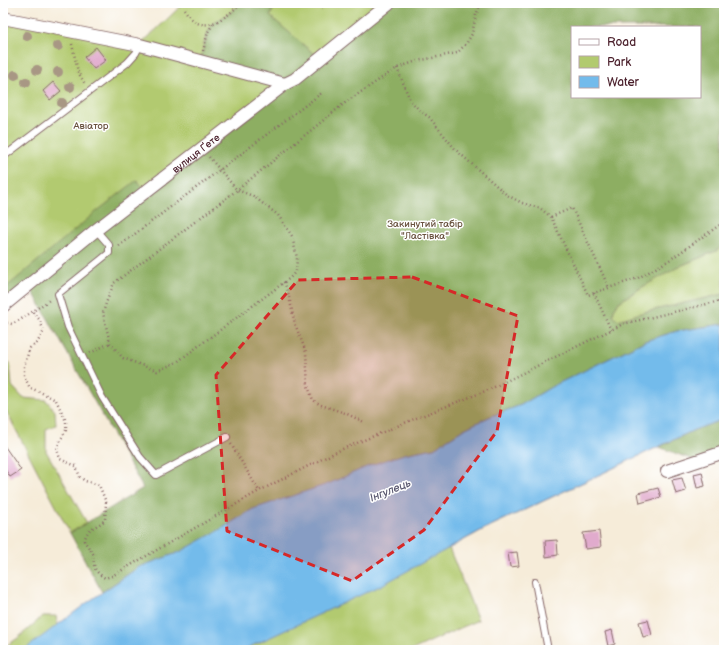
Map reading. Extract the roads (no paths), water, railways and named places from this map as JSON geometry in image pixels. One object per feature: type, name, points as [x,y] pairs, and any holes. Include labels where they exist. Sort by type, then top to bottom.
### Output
[{"type":"street","name":"вулиця Ґете","points":[[3,306],[96,230],[285,84],[295,79],[389,3]]},
{"type":"street","points":[[3,18],[140,45],[285,84]]},
{"type":"street","points":[[667,470],[724,452]]},
{"type":"lane","points":[[3,157],[127,63],[136,53],[140,45]]},
{"type":"lane","points":[[96,230],[109,245],[109,253],[58,294],[68,327],[102,397],[140,457],[156,475],[227,437]]},
{"type":"lane","points":[[535,582],[548,650]]},
{"type":"water","name":"Інгулець","points":[[724,324],[724,419],[694,430],[484,529],[380,586],[243,650],[24,650],[88,602],[139,567],[180,552],[253,509],[328,484],[371,465],[404,454],[434,448],[464,429],[489,417],[521,405],[553,386],[645,341],[677,331]]},
{"type":"park label","name":"Авіатор","points":[[91,125]]},
{"type":"park label","name":"Закинутий табір \"Ластівка\"","points":[[425,228]]}]
